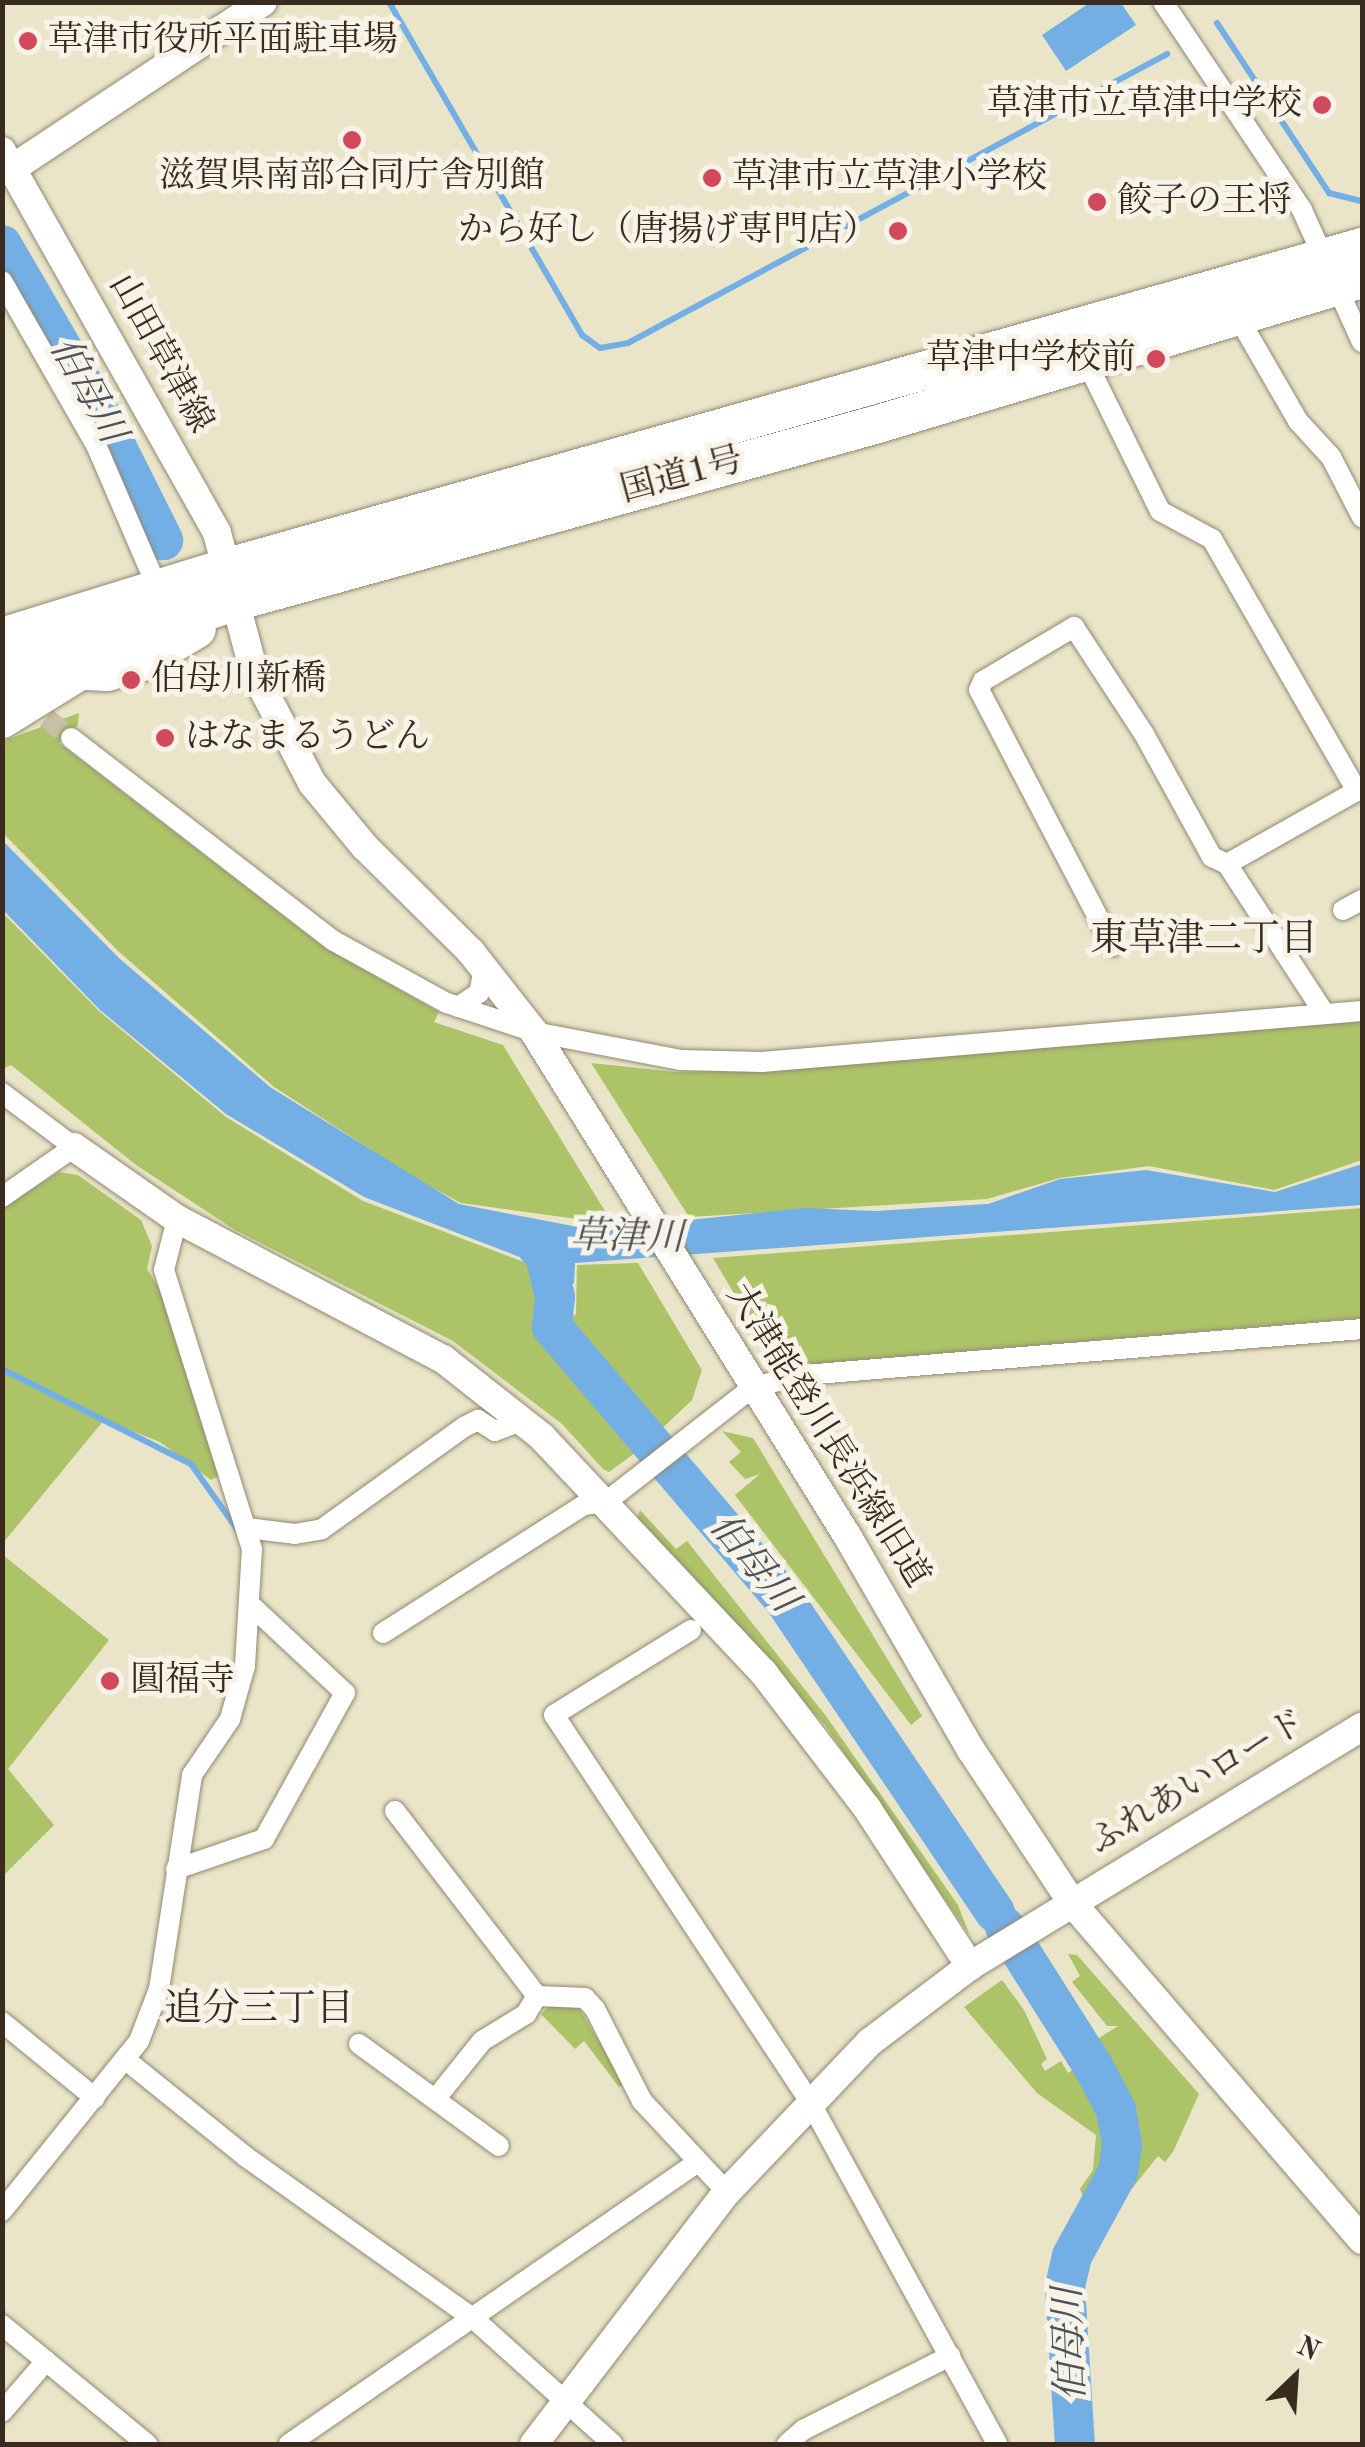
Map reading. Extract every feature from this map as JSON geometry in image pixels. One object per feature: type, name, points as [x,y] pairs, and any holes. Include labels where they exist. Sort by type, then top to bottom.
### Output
[{"type":"highway","name":"国道1号","points":[[2,638],[158,589],[232,584],[1086,361],[1238,317],[1341,275],[1362,247]]},
{"type":"highway","name":"国道1号","points":[[13,675],[116,640],[232,584],[1341,275]]},
{"type":"highway","points":[[13,675],[77,675],[139,663],[232,584]]},
{"type":"highway","points":[[2,719],[77,675],[116,640]]},
{"type":"street","points":[[8,160],[262,2]]},
{"type":"street","points":[[1163,2],[1341,275],[1362,342]]},
{"type":"street","name":"山田草津線","points":[[8,160],[218,533],[232,584]]},
{"type":"street","points":[[2,282],[96,445],[158,589]]},
{"type":"street","points":[[1238,317],[1298,421],[1331,456],[1362,517]]},
{"type":"street","points":[[1086,361],[1160,511],[1212,539],[1360,790],[1227,864]]},
{"type":"street","name":"大津能登川長浜線旧道","points":[[232,584],[254,672],[312,783],[484,969],[534,1032],[971,1750],[1073,1904],[1362,2240]]},
{"type":"street","points":[[1113,946],[979,690],[982,681],[1080,628],[1212,857],[1227,864],[1324,1013]]},
{"type":"street","points":[[72,738],[334,941],[458,1007],[534,1032],[682,1060],[762,1062],[1362,1011]]},
{"type":"street","points":[[1342,910],[1362,900]]},
{"type":"street","points":[[458,1007],[479,993],[484,969]]},
{"type":"street","points":[[2,1093],[177,1220],[443,1359],[616,1493],[786,1701],[977,1962]]},
{"type":"street","points":[[2,1197],[74,1147]]},
{"type":"street","points":[[2,2211],[126,2060],[159,1989],[192,1775],[239,1697],[254,1608],[247,1528],[164,1270],[177,1220]]},
{"type":"street","points":[[383,1633],[584,1505],[616,1493],[708,1417],[753,1387],[804,1375],[1362,1329]]},
{"type":"street","points":[[247,1528],[295,1534],[322,1529],[464,1427],[478,1420],[495,1430],[523,1420]]},
{"type":"street","points":[[176,1869],[264,1839],[344,1693],[254,1608]]},
{"type":"street","points":[[692,1630],[554,1715],[809,2100],[997,2444]]},
{"type":"street","name":"ふれあいロード","points":[[534,2444],[727,2192],[809,2100],[870,2042],[977,1962],[1362,1727]]},
{"type":"street","points":[[395,1811],[538,1996],[584,1998],[642,2101],[727,2192]]},
{"type":"street","points":[[437,2097],[482,2042],[526,2014],[538,1996]]},
{"type":"street","points":[[2,2022],[95,2098]]},
{"type":"street","points":[[359,2044],[437,2097],[499,2146]]},
{"type":"street","points":[[126,2060],[246,2156],[474,2320],[614,2444]]},
{"type":"street","points":[[289,2444],[474,2320],[696,2162]]},
{"type":"street","points":[[2,2325],[147,2444]]},
{"type":"street","points":[[802,2439],[950,2356]]},
{"type":"street","points":[[2,2412],[46,2361]]},
{"type":"green space","points":[[79,713],[78,725],[59,743],[325,948],[439,1012],[434,1022],[503,1045],[613,1224],[461,1203],[418,1180],[274,1087],[118,951],[3,833],[3,741]]},
{"type":"green space","points":[[3,913],[99,1011],[226,1117],[363,1201],[529,1264],[549,1300],[542,1329],[642,1448],[609,1472],[603,1469],[562,1424],[453,1341],[235,1230],[136,1165],[11,1065],[3,1069]]},
{"type":"green space","points":[[1362,1021],[1362,1160],[1274,1190],[1149,1166],[1060,1178],[987,1199],[689,1217],[591,1063],[676,1072],[762,1070]]},
{"type":"green space","points":[[59,1172],[78,1175],[141,1220],[152,1246],[147,1269],[162,1293],[222,1474],[211,1480],[160,1442],[104,1420],[3,1543],[3,1207]]},
{"type":"green space","points":[[1362,1208],[1362,1318],[778,1367],[713,1258]]},
{"type":"green space","points":[[638,1263],[702,1370],[692,1400],[651,1439],[627,1394],[577,1346],[566,1323],[576,1314],[577,1265]]},
{"type":"green space","points":[[722,1431],[753,1438],[922,1716],[911,1725],[735,1495],[760,1474],[745,1479],[729,1462],[741,1452]]},
{"type":"green space","points":[[640,1510],[676,1549],[687,1541],[826,1716],[958,1905],[969,1934],[825,1725],[637,1519]]},
{"type":"green space","points":[[3,1555],[109,1640],[8,1769],[54,1825],[3,1876]]},
{"type":"green space","points":[[1068,1954],[1077,1955],[1199,2094],[1173,2152],[1165,2162],[1158,2156],[1130,2191],[1140,2154],[1137,2123],[1096,2040],[1118,2026],[1107,2026],[1072,1982],[1080,1976]]},
{"type":"green space","points":[[1002,1980],[1024,2010],[1047,2059],[1041,2064],[1045,2071],[1061,2061],[1068,2073],[1074,2069],[1099,2116],[1106,2152],[1085,2202],[1080,2189],[1093,2170],[1096,2135],[1037,2093],[964,2007]]},
{"type":"green space","points":[[553,2002],[579,2008],[624,2084],[619,2087],[584,2041],[575,2049],[541,2014]]},
{"type":"water","points":[[1091,2],[1121,3],[1136,25],[1066,71],[1042,35]]},
{"type":"water","name":"草津川","points":[[2,840],[120,959],[270,1087],[459,1204],[593,1230],[804,1208],[875,1211],[988,1204],[1060,1179],[1146,1170],[1275,1192],[1362,1164],[1362,1205],[575,1263],[574,1283],[555,1297],[530,1261],[364,1197],[226,1114],[100,1010],[3,910]]},
{"type":"waterway","points":[[389,2],[582,335],[600,348],[628,343],[1167,54]]},
{"type":"waterway","points":[[1217,23],[1329,193],[1362,201]]},
{"type":"waterway","name":"伯母川","points":[[2,245],[97,408],[163,540]]},
{"type":"waterway","name":"伯母川","points":[[537,1247],[544,1251],[555,1297],[552,1327],[783,1598],[995,1912]]},
{"type":"waterway","points":[[2,1369],[191,1464],[237,1529]]},
{"type":"waterway","name":"伯母川","points":[[1005,1927],[1093,2066],[1116,2110],[1122,2144],[1118,2172],[1072,2256],[1065,2287],[1075,2444]]},
{"type":"tunnel","points":[[23,699],[71,738]]},
{"type":"place","name":"草津市役所平面駐車場","points":[[28,41]]},
{"type":"place","name":"草津市立草津中学校","points":[[1322,105]]},
{"type":"place","name":"滋賀県南部合同庁舎別館","points":[[352,140]]},
{"type":"place","name":"草津市立草津小学校","points":[[712,178]]},
{"type":"place","name":"餃子の王将","points":[[1097,202]]},
{"type":"place","name":"から好し（唐揚げ専門店）","points":[[898,231]]},
{"type":"place","name":"草津中学校前","points":[[1156,359]]},
{"type":"place","name":"伯母川新橋","points":[[131,680]]},
{"type":"place","name":"はなまるうどん","points":[[165,738]]},
{"type":"place","name":"圓福寺","points":[[110,1681]]},
{"type":"district","name":"東草津二丁目","points":[[1204,941]]},
{"type":"district","name":"追分三丁目","points":[[259,2011]]}]
